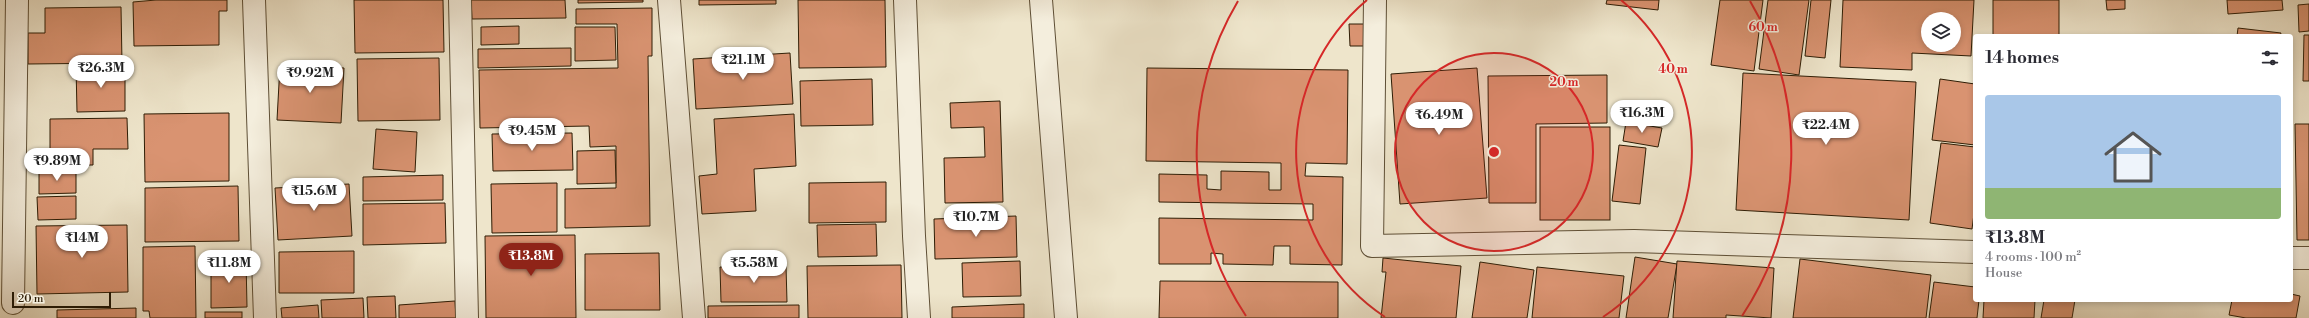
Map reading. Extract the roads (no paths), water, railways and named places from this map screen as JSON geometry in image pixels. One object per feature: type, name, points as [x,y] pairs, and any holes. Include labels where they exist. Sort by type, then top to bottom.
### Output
[{"type":"street","points":[[13,303],[17,0]]},
{"type":"street","points":[[254,0],[265,318]]},
{"type":"street","points":[[460,0],[467,318]]},
{"type":"street","points":[[670,0],[694,318]]},
{"type":"street","points":[[905,0],[914,236],[919,318]]},
{"type":"street","points":[[1041,0],[1066,318]]},
{"type":"street","points":[[1375,0],[1372,246],[1634,241],[1973,252]]},
{"type":"street","points":[[2293,258],[2309,258]]}]
